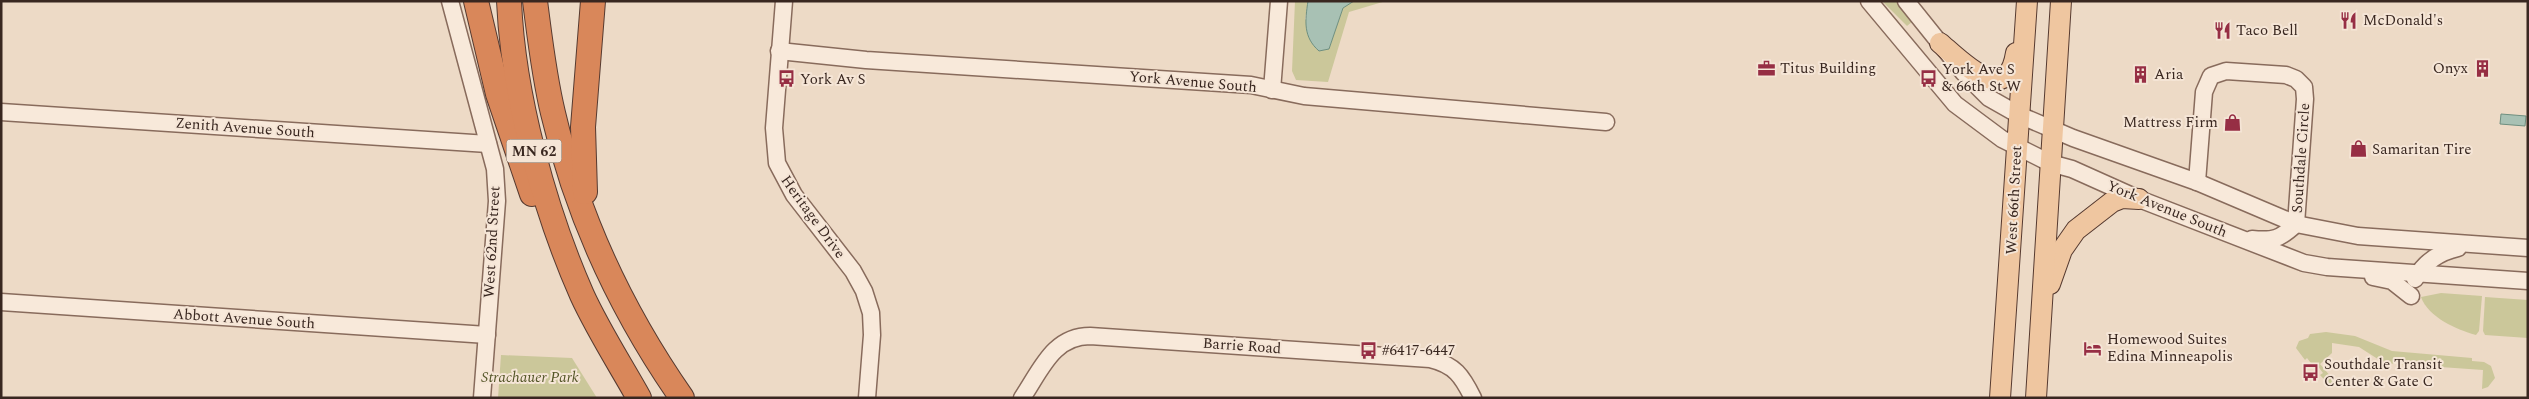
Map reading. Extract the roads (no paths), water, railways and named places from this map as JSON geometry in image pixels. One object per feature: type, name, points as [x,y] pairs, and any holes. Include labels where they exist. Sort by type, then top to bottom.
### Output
[{"type":"highway","points":[[476,1],[498,94],[519,160],[539,213],[557,253],[582,295]]},
{"type":"highway","name":"MN 62","points":[[509,1],[524,114],[550,206],[582,295],[639,398]]},
{"type":"highway","name":"MN 62","points":[[535,1],[553,114],[585,216],[597,248],[624,306],[682,398]]},
{"type":"highway","points":[[585,216],[582,127],[594,1]]},
{"type":"main road","name":"West 66th Street","points":[[2000,398],[2026,1]]},
{"type":"main road","points":[[1934,36],[1978,75],[1994,79],[2007,76],[2014,68],[2026,1]]},
{"type":"main road","points":[[2036,398],[2060,1]]},
{"type":"main road","points":[[2042,309],[2062,250],[2076,230],[2112,202],[2122,198],[2139,199]]},
{"type":"street","name":"West 62nd Street","points":[[450,1],[496,169],[497,202],[482,398]]},
{"type":"street","name":"Heritage Drive","points":[[784,1],[774,128],[777,163],[794,196],[853,271],[864,291],[871,313],[872,335],[867,398]]},
{"type":"street","points":[[1272,90],[1279,1]]},
{"type":"street","name":"York Avenue South","points":[[1869,1],[1955,104],[1995,135],[2050,163],[2072,169],[2139,199],[2304,262],[2325,266],[2528,281]]},
{"type":"street","points":[[1906,1],[1964,72],[1989,98],[2018,115],[2197,182],[2296,224],[2350,235],[2528,248]]},
{"type":"street","name":"York Avenue South","points":[[780,51],[866,60],[1251,85],[1304,96],[1606,122]]},
{"type":"street","name":"Southdale Circle","points":[[2197,182],[2204,92],[2211,76],[2226,71],[2286,75],[2296,79],[2304,88],[2306,99],[2296,224]]},
{"type":"street","name":"Zenith Avenue South","points":[[1,112],[488,144]]},
{"type":"street","points":[[2238,238],[2267,240],[2282,237],[2296,224]]},
{"type":"street","points":[[2325,266],[2392,281],[2411,296],[2412,285],[2418,273],[2428,262],[2444,251],[2470,245]]},
{"type":"street","name":"Abbott Avenue South","points":[[1,302],[487,335]]},
{"type":"street","name":"Barrie Road","points":[[1022,398],[1057,346],[1078,336],[1090,336],[1430,360],[1444,363],[1457,372],[1473,398]]},
{"type":"place","name":"McDonald's","points":[[2349,20]]},
{"type":"place","name":"Taco Bell","points":[[2222,30]]},
{"type":"place","name":"Titus Building","points":[[1766,68]]},
{"type":"place","name":"Onyx","points":[[2482,68]]},
{"type":"place","name":"Aria","points":[[2140,74]]},
{"type":"place","name":"York Ave S & 66th St W","points":[[1928,78]]},
{"type":"place","name":"York Av S","points":[[786,79]]},
{"type":"place","name":"Mattress Firm","points":[[2232,122]]},
{"type":"place","name":"Samaritan Tire","points":[[2358,149]]},
{"type":"place","name":"Homewood Suites Edina Minneapolis","points":[[2093,348]]},
{"type":"place","name":"#6417-6447","points":[[1368,350]]},
{"type":"place","name":"Southdale Transit Center & Gate C","points":[[2310,373]]},
{"type":"park label","name":"Strachauer Park","points":[[530,377]]}]
